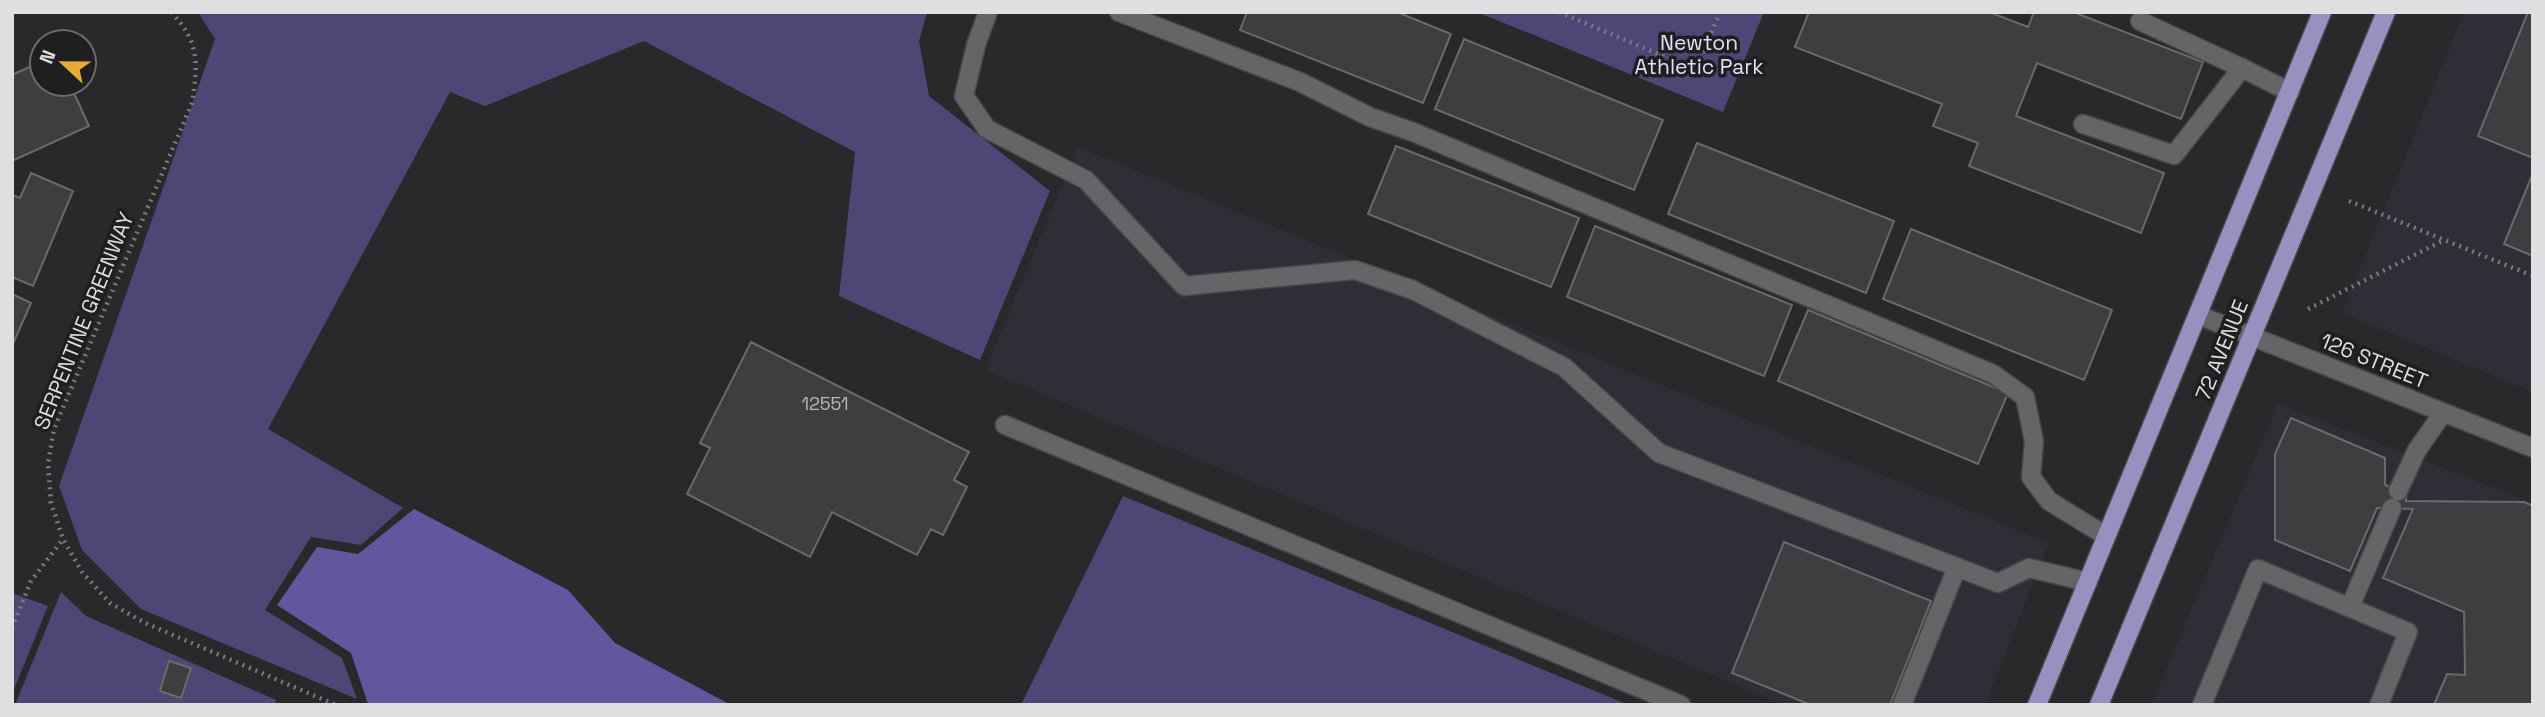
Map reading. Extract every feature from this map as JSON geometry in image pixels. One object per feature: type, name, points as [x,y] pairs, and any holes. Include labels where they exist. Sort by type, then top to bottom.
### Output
[{"type":"main road","name":"72 AVENUE","points":[[2038,705],[2322,12]]},
{"type":"main road","name":"72 AVENUE","points":[[2099,705],[2386,12]]},
{"type":"street","points":[[988,12],[976,45],[964,96],[987,130],[1086,180],[1184,286],[1355,270],[1413,290],[1564,367],[1659,453],[1998,583],[2029,568],[2088,582]]},
{"type":"street","points":[[1119,12],[1300,82],[1370,117],[1425,136],[1993,374],[2025,397],[2034,440],[2031,477],[2049,501],[2106,536]]},
{"type":"street","points":[[2140,21],[2290,92]]},
{"type":"street","points":[[2083,124],[2174,155],[2242,68]]},
{"type":"street","name":"126 STREET","points":[[2198,315],[2533,448]]},
{"type":"street","points":[[2398,491],[2417,450],[2443,413]]},
{"type":"street","points":[[1005,425],[1681,705]]},
{"type":"street","points":[[2350,607],[2392,508]]},
{"type":"street","points":[[1902,705],[1957,567]]},
{"type":"street","points":[[2202,705],[2258,569],[2408,632],[2379,705]]},
{"type":"path","name":"SERPENTINE GREENWAY","points":[[171,12],[191,38],[196,56],[192,103],[54,429],[48,464],[51,503],[63,539],[82,572],[110,603],[145,623],[336,705]]},
{"type":"path","points":[[1559,12],[1696,71],[1720,12]]},
{"type":"path","points":[[2349,201],[2533,276]]},
{"type":"path","points":[[2308,309],[2444,240]]},
{"type":"path","points":[[12,628],[31,581],[63,539]]},
{"type":"shaded area","points":[[2464,12],[2533,12],[2533,392],[2342,313]]},
{"type":"shaded area","points":[[1078,147],[2049,543],[1985,705],[1784,705],[985,370]]},
{"type":"shaded area","points":[[2278,404],[2533,503],[2533,705],[2151,705]]},
{"type":"shaded area","points":[[414,509],[568,590],[615,643],[731,705],[368,704],[351,653],[277,605],[317,547],[358,554]]},
{"type":"green space","points":[[198,12],[927,12],[919,41],[929,96],[1050,191],[980,360],[839,296],[855,152],[644,41],[485,106],[450,92],[268,429],[403,508],[361,545],[311,537],[265,610],[342,658],[357,699],[141,609],[82,550],[59,486],[215,39]]},
{"type":"green space","name":"Newton Athletic Park","points":[[1477,12],[1764,12],[1723,112]]},
{"type":"green space","points":[[1123,496],[1629,705],[1021,705]]},
{"type":"green space","points":[[61,592],[86,616],[276,700],[274,705],[15,705]]},
{"type":"green space","points":[[12,593],[48,606],[12,694]]},
{"type":"building","points":[[1247,12],[1397,12],[1451,34],[1423,103],[1240,30]]},
{"type":"building","points":[[1809,12],[1989,12],[2028,27],[2034,12],[2073,12],[2203,62],[2181,119],[2037,63],[2016,116],[2164,173],[2141,233],[1969,166],[1978,143],[1933,126],[1942,104],[1795,47]]},
{"type":"building","points":[[2528,12],[2533,12],[2533,158],[2478,136]]},
{"type":"building","points":[[1464,39],[1663,120],[1634,190],[1435,109]]},
{"type":"building","points":[[28,68],[28,98],[76,98],[89,126],[12,161],[12,75]]},
{"type":"building","points":[[1697,143],[1894,221],[1866,293],[1668,214]]},
{"type":"building","points":[[1396,146],[1579,218],[1551,287],[1368,214]]},
{"type":"building","points":[[31,173],[73,191],[33,286],[12,277],[12,195],[20,198]]},
{"type":"building","points":[[2533,173],[2533,256],[2504,244]]},
{"type":"building","points":[[1595,226],[1792,305],[1764,376],[1567,297]]},
{"type":"building","points":[[1911,229],[2112,310],[2084,380],[1883,299]]},
{"type":"building","points":[[12,294],[31,303],[12,346]]},
{"type":"building","points":[[1808,310],[2008,393],[1978,464],[1778,381]]},
{"type":"building","points":[[751,342],[969,452],[954,480],[967,487],[943,535],[931,529],[917,555],[832,512],[810,557],[687,494],[710,448],[700,443]]},
{"type":"building","points":[[2291,418],[2385,458],[2385,485],[2406,494],[2406,501],[2524,502],[2533,506],[2533,705],[2434,705],[2447,674],[2465,675],[2464,612],[2383,578],[2413,509],[2377,508],[2350,571],[2275,540],[2275,454]]},
{"type":"building","points":[[1784,542],[1931,601],[1890,705],[1811,705],[1732,673]]},
{"type":"building","points":[[169,661],[191,668],[181,698],[160,691]]}]
